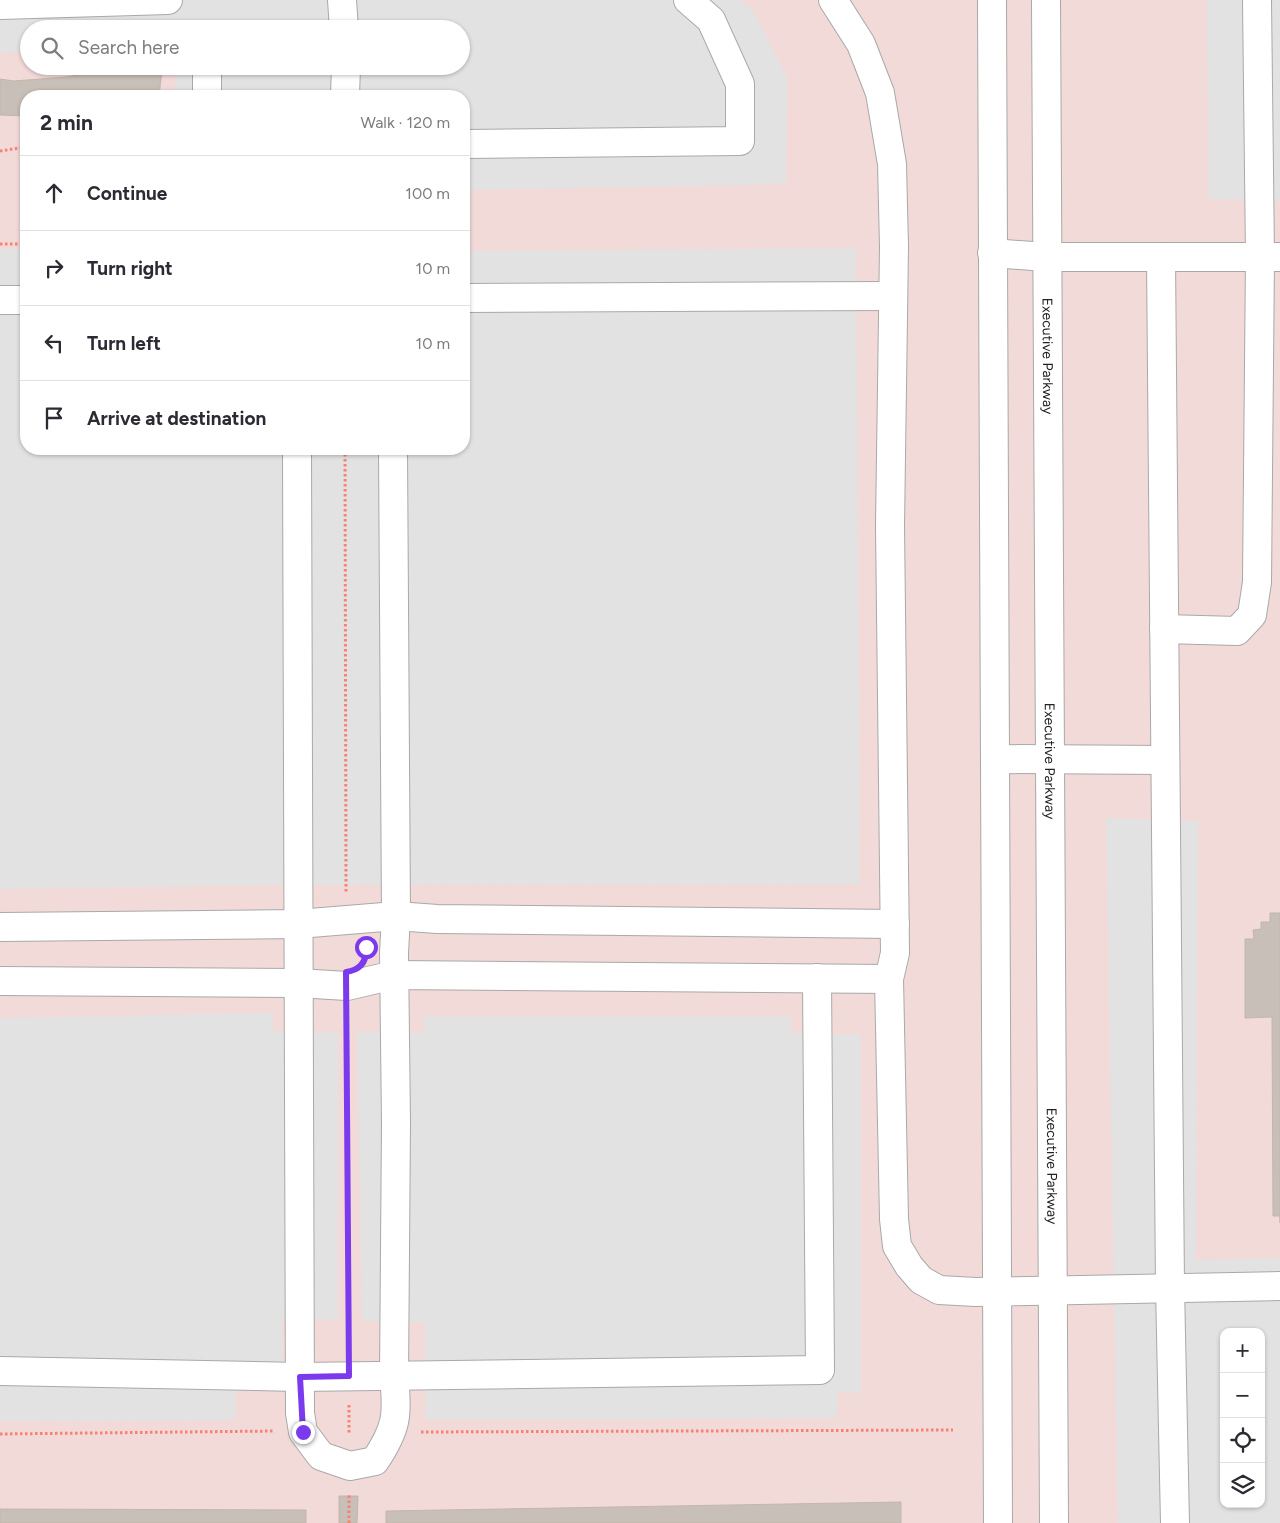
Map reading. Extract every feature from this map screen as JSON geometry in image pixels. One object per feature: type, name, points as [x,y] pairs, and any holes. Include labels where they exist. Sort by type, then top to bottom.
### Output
[{"type":"street","points":[[0,5],[168,0]]},
{"type":"street","points":[[342,0],[343,20]]},
{"type":"street","points":[[470,144],[740,141],[740,84],[711,20],[688,0]]},
{"type":"street","points":[[833,0],[861,44],[880,94],[892,164],[894,247],[890,526],[895,953],[889,979],[894,1219],[898,1246],[909,1266],[921,1280],[939,1290],[996,1291],[1280,1286]]},
{"type":"street","points":[[992,0],[998,1523]]},
{"type":"street","name":"Executive Parkway","points":[[1046,0],[1054,1523]]},
{"type":"street","points":[[1164,629],[1237,631],[1252,615],[1257,582],[1270,257],[1257,0]]},
{"type":"street","points":[[207,75],[207,90]]},
{"type":"street","points":[[345,90],[346,75]]},
{"type":"street","points":[[992,253],[1046,257],[1270,257]]},
{"type":"street","points":[[1161,257],[1170,1287],[1175,1523]]},
{"type":"street","points":[[470,298],[892,296]]},
{"type":"street","points":[[0,300],[20,300]]},
{"type":"street","points":[[297,455],[300,1377],[303,1432],[321,1456],[350,1466],[375,1461],[388,1441],[396,1421],[394,1376],[396,1123],[394,975],[396,916],[393,455]]},
{"type":"street","points":[[995,759],[1165,760]]},
{"type":"street","points":[[0,927],[298,924],[346,918],[396,916],[437,919],[895,924]]},
{"type":"street","points":[[0,982],[298,983],[347,986],[394,975],[889,979]]},
{"type":"street","points":[[0,1371],[300,1377],[820,1370],[817,978]]},
{"type":"path","points":[[0,151],[20,148]]},
{"type":"path","points":[[0,244],[20,244]]},
{"type":"path","points":[[345,455],[346,918]]},
{"type":"path","points":[[347,986],[349,1523]]},
{"type":"path","points":[[418,1432],[953,1430]]},
{"type":"path","points":[[0,1434],[278,1431]]},
{"type":"shaded area","points":[[0,0],[1280,0],[1280,1523],[0,1523]]},
{"type":"shaded area","points":[[0,0],[741,0],[753,11],[787,78],[786,184],[470,190],[470,90],[175,90],[175,75],[470,75],[470,20],[20,20],[20,52],[0,53]]},
{"type":"shaded area","points":[[1207,0],[1280,0],[1280,200],[1208,199]]},
{"type":"shaded area","points":[[856,248],[860,884],[266,885],[0,889],[0,249],[20,249],[20,455],[470,455],[470,251]]},
{"type":"shaded area","points":[[1106,818],[1198,821],[1196,1260],[1280,1258],[1280,1523],[1118,1523]]},
{"type":"shaded area","points":[[273,1013],[273,1031],[338,1032],[338,1320],[282,1318],[282,1387],[235,1387],[235,1420],[0,1421],[0,1018]]},
{"type":"shaded area","points":[[424,1016],[791,1016],[791,1033],[861,1035],[861,1393],[838,1391],[836,1418],[426,1420],[425,1322],[362,1321],[357,1031],[424,1033]]},
{"type":"building","points":[[79,75],[161,75],[160,90],[20,90],[20,116],[0,115],[0,79],[14,81]]},
{"type":"building","points":[[1270,913],[1280,913],[1280,1216],[1273,1216],[1272,1017],[1245,1018],[1245,939],[1254,939],[1253,930],[1261,929],[1261,922],[1270,922]]},
{"type":"building","points":[[339,1496],[358,1496],[357,1523],[339,1523]]},
{"type":"building","points":[[901,1502],[901,1523],[386,1523],[386,1511]]},
{"type":"building","points":[[0,1509],[306,1510],[306,1523],[0,1523]]},
{"type":"route","points":[[303,1432],[300,1413],[300,1377],[349,1376],[346,972],[358,969],[363,964],[367,953],[366,947]]}]
